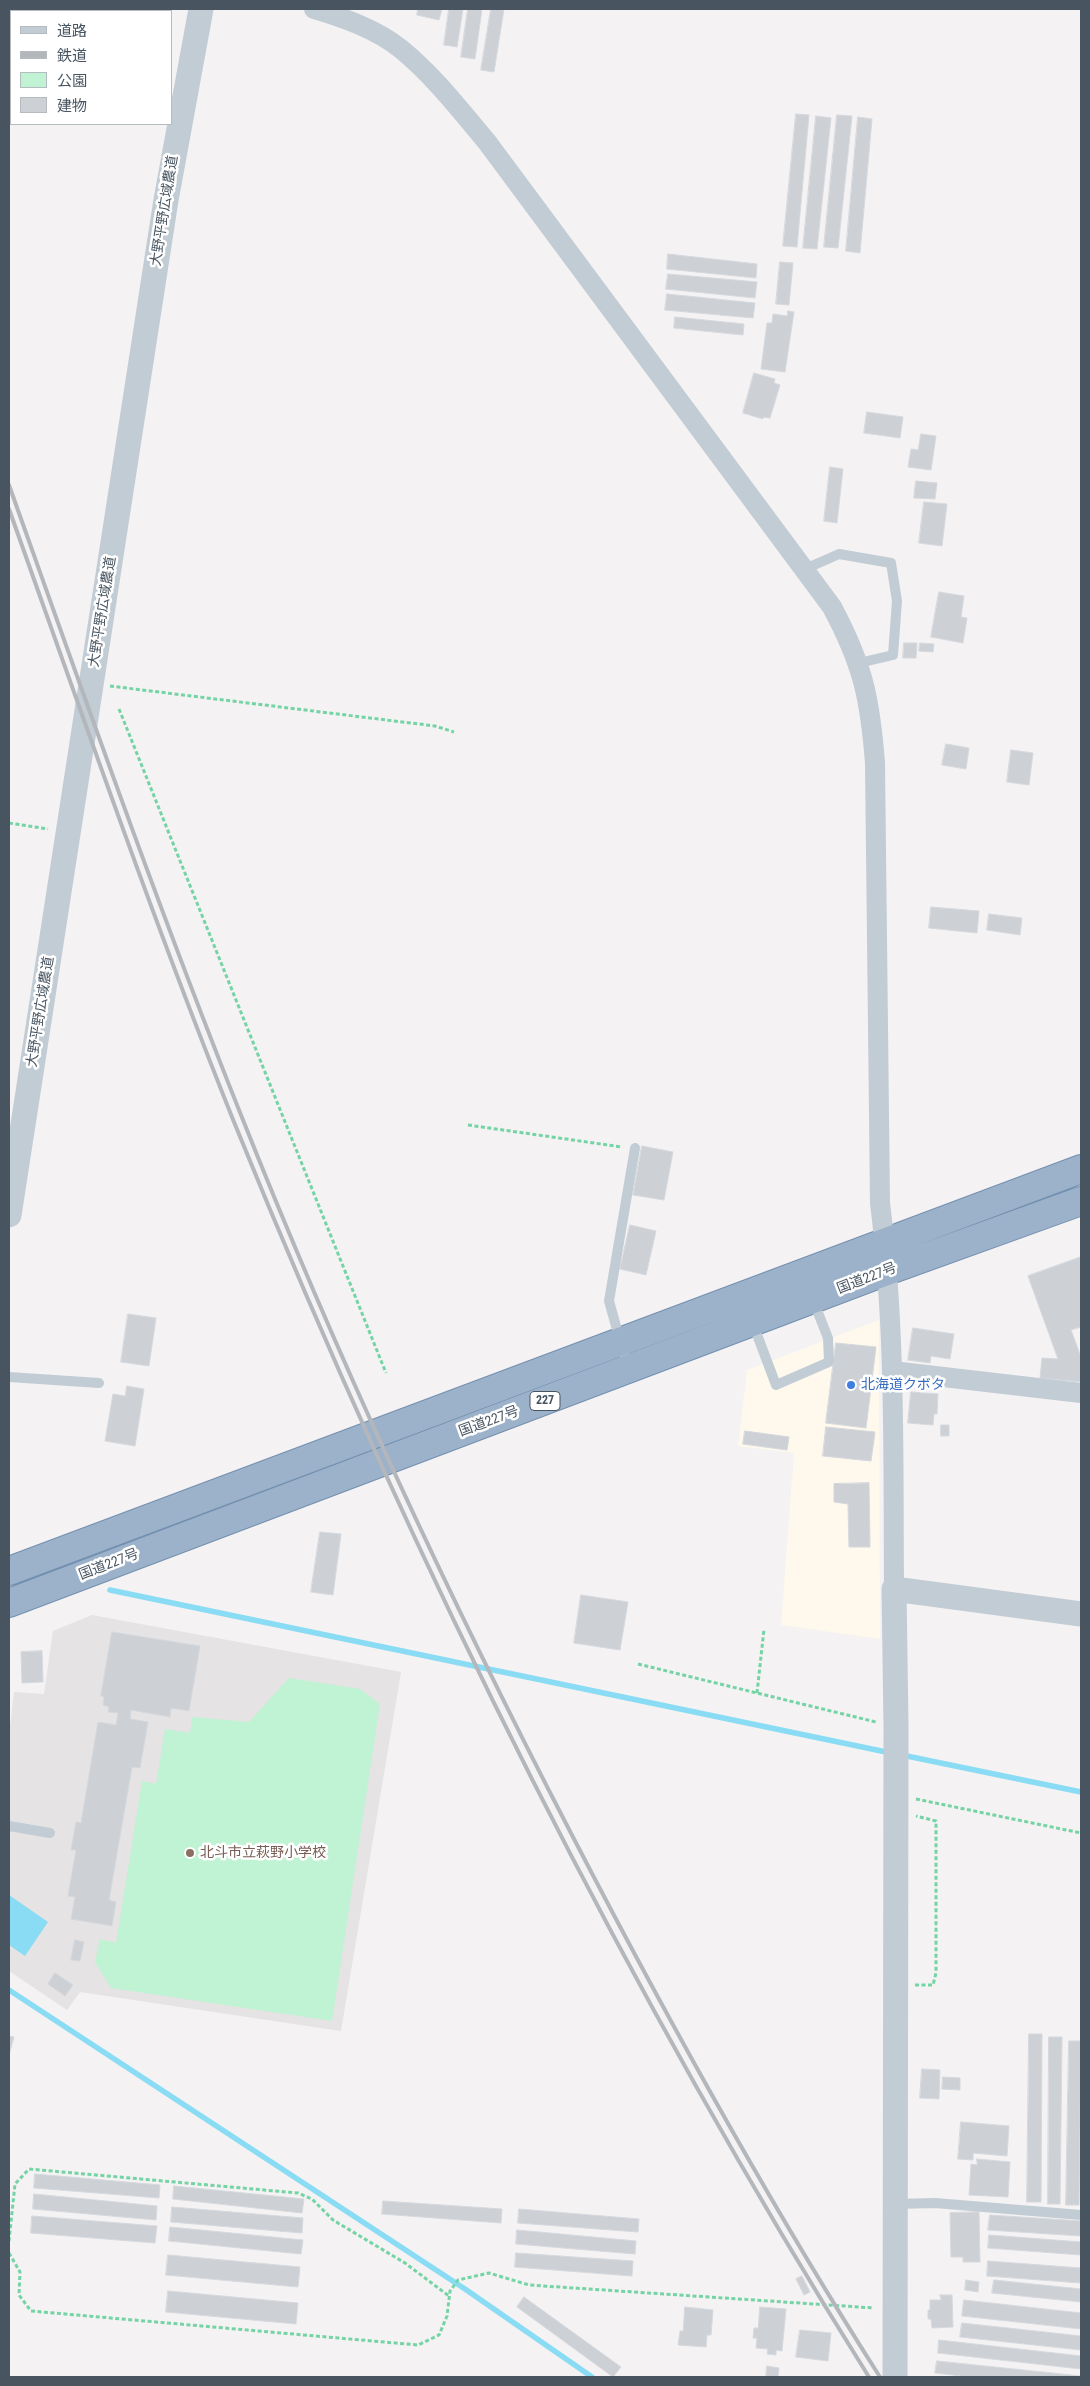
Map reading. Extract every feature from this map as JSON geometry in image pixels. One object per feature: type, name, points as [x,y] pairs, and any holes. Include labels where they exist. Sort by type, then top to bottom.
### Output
[{"type":"highway","name":"国道227号","points":[[9,1571],[1081,1169]]},
{"type":"highway","name":"国道227号","points":[[9,1603],[888,1271],[1081,1201]]},
{"type":"street","name":"大野平野広域農道","points":[[9,1215],[166,200],[201,9]]},
{"type":"street","points":[[314,9],[347,18],[400,48],[439,84],[486,142],[832,607],[859,663],[869,702],[875,763],[880,1203],[888,1271],[892,1371],[896,1730],[895,2377]]},
{"type":"street","points":[[892,1371],[1081,1393]]},
{"type":"street","points":[[894,1589],[1081,1614]]},
{"type":"lane","points":[[805,569],[838,554],[891,564],[897,601],[893,655],[859,663]]},
{"type":"lane","points":[[628,1370],[609,1301],[635,1148]]},
{"type":"lane","points":[[752,1323],[776,1385],[829,1362],[828,1338],[812,1300]]},
{"type":"lane","points":[[9,1377],[99,1383]]},
{"type":"lane","points":[[9,1826],[50,1833]]},
{"type":"lane","points":[[895,2204],[935,2203],[1081,2215]]},
{"type":"path","points":[[92,684],[435,726],[454,732]]},
{"type":"path","points":[[118,709],[386,1374]]},
{"type":"path","points":[[9,823],[69,832]]},
{"type":"path","points":[[468,1125],[635,1148]]},
{"type":"path","points":[[757,1693],[764,1629]]},
{"type":"path","points":[[638,1664],[896,1730]]},
{"type":"path","points":[[896,1793],[1081,1833]]},
{"type":"path","points":[[896,1793],[936,1820],[936,1973],[933,1985],[896,1984]]},
{"type":"path","points":[[9,2241],[15,2184],[29,2169],[298,2193],[312,2200],[333,2220],[405,2263],[449,2297]]},
{"type":"path","points":[[9,2253],[20,2272],[20,2295],[32,2311],[418,2345],[439,2335],[447,2316],[450,2291],[458,2280],[489,2273],[530,2286],[895,2310]]},
{"type":"shaded area","points":[[879,1320],[880,1639],[781,1625],[794,1453],[738,1446],[747,1370]]},
{"type":"shaded area","name":"北斗市立萩野小学校","points":[[92,1615],[401,1672],[341,2031],[80,1992],[67,2010],[9,1971],[9,1735],[14,1692],[44,1694],[53,1631]]},
{"type":"green space","points":[[289,1678],[360,1689],[380,1704],[332,2021],[111,1988],[95,1962],[100,1939],[116,1943],[142,1781],[156,1784],[165,1729],[190,1733],[192,1717],[249,1722]]},
{"type":"water","points":[[9,1895],[48,1922],[25,1956],[9,1945]]},
{"type":"building","points":[[418,9],[442,9],[439,20],[417,15]]},
{"type":"building","points":[[449,9],[463,9],[457,47],[444,45]]},
{"type":"building","points":[[468,9],[482,9],[475,59],[461,57]]},
{"type":"building","points":[[491,9],[504,9],[494,72],[481,70]]},
{"type":"building","points":[[796,114],[809,115],[797,247],[783,246]]},
{"type":"building","points":[[837,115],[852,116],[838,248],[824,247]]},
{"type":"building","points":[[816,116],[831,118],[817,249],[803,248]]},
{"type":"building","points":[[858,117],[872,119],[860,253],[846,251]]},
{"type":"building","points":[[668,254],[757,264],[756,278],[667,269]]},
{"type":"building","points":[[780,262],[793,263],[789,305],[776,304]]},
{"type":"building","points":[[668,274],[757,282],[755,298],[666,289]]},
{"type":"building","points":[[667,294],[755,303],[753,318],[665,310]]},
{"type":"building","points":[[788,311],[794,312],[785,372],[761,369],[767,323],[772,323],[773,314],[787,316]]},
{"type":"building","points":[[675,317],[744,324],[743,335],[674,328]]},
{"type":"building","points":[[754,373],[775,379],[774,383],[780,385],[770,418],[763,417],[763,419],[743,413]]},
{"type":"building","points":[[867,412],[903,417],[900,438],[864,433]]},
{"type":"building","points":[[921,434],[936,436],[931,470],[908,467],[911,449],[918,450]]},
{"type":"building","points":[[830,467],[843,469],[837,523],[824,521]]},
{"type":"building","points":[[916,481],[937,483],[935,499],[914,498]]},
{"type":"building","points":[[924,502],[947,504],[942,546],[919,543]]},
{"type":"building","points":[[939,592],[964,596],[961,617],[967,618],[963,643],[931,637]]},
{"type":"building","points":[[904,643],[917,643],[916,658],[903,658]]},
{"type":"building","points":[[920,643],[934,644],[933,652],[919,651]]},
{"type":"building","points":[[946,744],[969,748],[966,769],[942,765]]},
{"type":"building","points":[[1011,750],[1033,753],[1029,785],[1007,782]]},
{"type":"building","points":[[931,907],[979,911],[977,933],[929,928]]},
{"type":"building","points":[[989,914],[1022,918],[1020,935],[987,930]]},
{"type":"building","points":[[642,1146],[673,1152],[664,1200],[633,1195]]},
{"type":"building","points":[[630,1225],[656,1231],[646,1275],[620,1269]]},
{"type":"building","points":[[1081,1257],[1081,1327],[1071,1330],[1081,1357],[1081,1382],[1040,1378],[1042,1358],[1058,1359],[1028,1276]]},
{"type":"building","points":[[128,1314],[156,1318],[149,1366],[121,1362]]},
{"type":"building","points":[[913,1328],[954,1334],[950,1359],[931,1356],[930,1363],[908,1360]]},
{"type":"building","name":"北海道クボタ","points":[[836,1343],[876,1347],[866,1428],[826,1423]]},
{"type":"building","points":[[127,1386],[144,1389],[135,1446],[105,1441],[113,1394],[125,1396]]},
{"type":"building","points":[[911,1392],[938,1394],[937,1414],[934,1414],[933,1425],[908,1423]]},
{"type":"building","points":[[941,1425],[949,1425],[949,1436],[941,1436]]},
{"type":"building","points":[[826,1427],[875,1432],[871,1461],[823,1456]]},
{"type":"building","points":[[745,1431],[789,1437],[787,1450],[743,1444]]},
{"type":"building","points":[[869,1483],[870,1547],[849,1547],[848,1504],[834,1502],[834,1484]]},
{"type":"building","points":[[320,1532],[341,1534],[333,1595],[311,1592]]},
{"type":"building","points":[[581,1595],[628,1602],[620,1650],[574,1643]]},
{"type":"building","points":[[112,1632],[200,1646],[189,1711],[171,1708],[170,1717],[131,1710],[130,1719],[148,1722],[140,1768],[132,1767],[109,1900],[116,1902],[112,1926],[71,1919],[75,1897],[68,1896],[76,1850],[71,1850],[76,1822],[81,1823],[98,1722],[116,1725],[118,1713],[108,1712],[109,1707],[103,1705],[104,1697],[101,1696]]},
{"type":"building","points":[[42,1651],[43,1682],[22,1683],[21,1652]]},
{"type":"building","points":[[75,1940],[84,1942],[80,1961],[71,1960]]},
{"type":"building","points":[[55,1973],[73,1985],[65,1996],[48,1984]]},
{"type":"building","points":[[1029,2034],[1042,2034],[1041,2202],[1027,2202]]},
{"type":"building","points":[[9,2036],[14,2037],[9,2055]]},
{"type":"building","points":[[1049,2037],[1062,2037],[1060,2204],[1048,2204]]},
{"type":"building","points":[[1069,2041],[1081,2041],[1079,2205],[1066,2205]]},
{"type":"building","points":[[922,2069],[940,2070],[939,2099],[920,2098]]},
{"type":"building","points":[[943,2077],[960,2078],[960,2090],[942,2089]]},
{"type":"building","points":[[961,2122],[1009,2126],[1007,2156],[973,2153],[973,2160],[958,2159]]},
{"type":"building","points":[[977,2159],[1010,2162],[1008,2197],[969,2195],[971,2164],[977,2165]]},
{"type":"building","points":[[35,2174],[160,2185],[159,2198],[34,2188]]},
{"type":"building","points":[[174,2186],[304,2199],[302,2213],[173,2199]]},
{"type":"building","points":[[34,2194],[157,2206],[156,2220],[33,2209]]},
{"type":"building","points":[[383,2201],[502,2209],[501,2223],[382,2214]]},
{"type":"building","points":[[172,2207],[303,2218],[302,2233],[171,2222]]},
{"type":"building","points":[[519,2209],[639,2219],[638,2232],[518,2223]]},
{"type":"building","points":[[979,2212],[980,2262],[963,2262],[963,2257],[951,2257],[950,2213]]},
{"type":"building","points":[[990,2215],[1081,2221],[1081,2236],[988,2230]]},
{"type":"building","points":[[32,2216],[157,2226],[155,2243],[31,2233]]},
{"type":"building","points":[[170,2227],[303,2240],[301,2254],[169,2241]]},
{"type":"building","points":[[517,2230],[636,2241],[635,2254],[516,2244]]},
{"type":"building","points":[[989,2235],[1081,2242],[1081,2255],[988,2248]]},
{"type":"building","points":[[516,2253],[633,2261],[632,2276],[515,2267]]},
{"type":"building","points":[[168,2255],[300,2267],[298,2287],[166,2275]]},
{"type":"building","points":[[988,2261],[1081,2268],[1081,2283],[987,2276]]},
{"type":"building","points":[[802,2276],[810,2292],[804,2295],[796,2279]]},
{"type":"building","points":[[966,2280],[979,2282],[978,2292],[965,2290]]},
{"type":"building","points":[[994,2280],[1081,2289],[1081,2302],[992,2293]]},
{"type":"building","points":[[168,2291],[298,2303],[296,2324],[166,2312]]},
{"type":"building","points":[[940,2295],[952,2295],[953,2327],[932,2328],[931,2319],[928,2319],[930,2300],[941,2300]]},
{"type":"building","points":[[524,2297],[621,2367],[613,2377],[517,2307]]},
{"type":"building","points":[[964,2300],[1081,2313],[1081,2329],[962,2316]]},
{"type":"building","points":[[685,2307],[713,2310],[711,2335],[707,2335],[706,2347],[678,2345],[680,2331],[683,2331]]},
{"type":"building","points":[[760,2307],[786,2309],[782,2351],[776,2350],[776,2355],[767,2354],[768,2349],[756,2348],[757,2338],[753,2338],[754,2328],[758,2328]]},
{"type":"building","points":[[962,2323],[1081,2336],[1081,2350],[960,2337]]},
{"type":"building","points":[[800,2330],[831,2333],[828,2361],[796,2357]]},
{"type":"building","points":[[939,2340],[1081,2356],[1081,2369],[938,2353]]},
{"type":"building","points":[[937,2361],[1081,2377],[970,2377],[935,2373]]},
{"type":"building","points":[[767,2366],[779,2368],[778,2377],[766,2377]]},
{"type":"waterway","points":[[110,1590],[891,1753]]},
{"type":"waterway","points":[[902,1755],[1081,1792]]},
{"type":"waterway","points":[[9,1990],[465,2289],[592,2377]]},
{"type":"railway","points":[[9,485],[122,801],[210,1037],[278,1207],[398,1482],[529,1751],[646,1976],[759,2179],[880,2377]]},
{"type":"railway","points":[[9,509],[119,817],[204,1046],[302,1284],[372,1445],[524,1763],[605,1920],[689,2074],[777,2227],[869,2377]]},
{"type":"place","name":"北海道クボタ","points":[[851,1385]]},
{"type":"place","name":"北斗市立萩野小学校","points":[[190,1853]]}]
